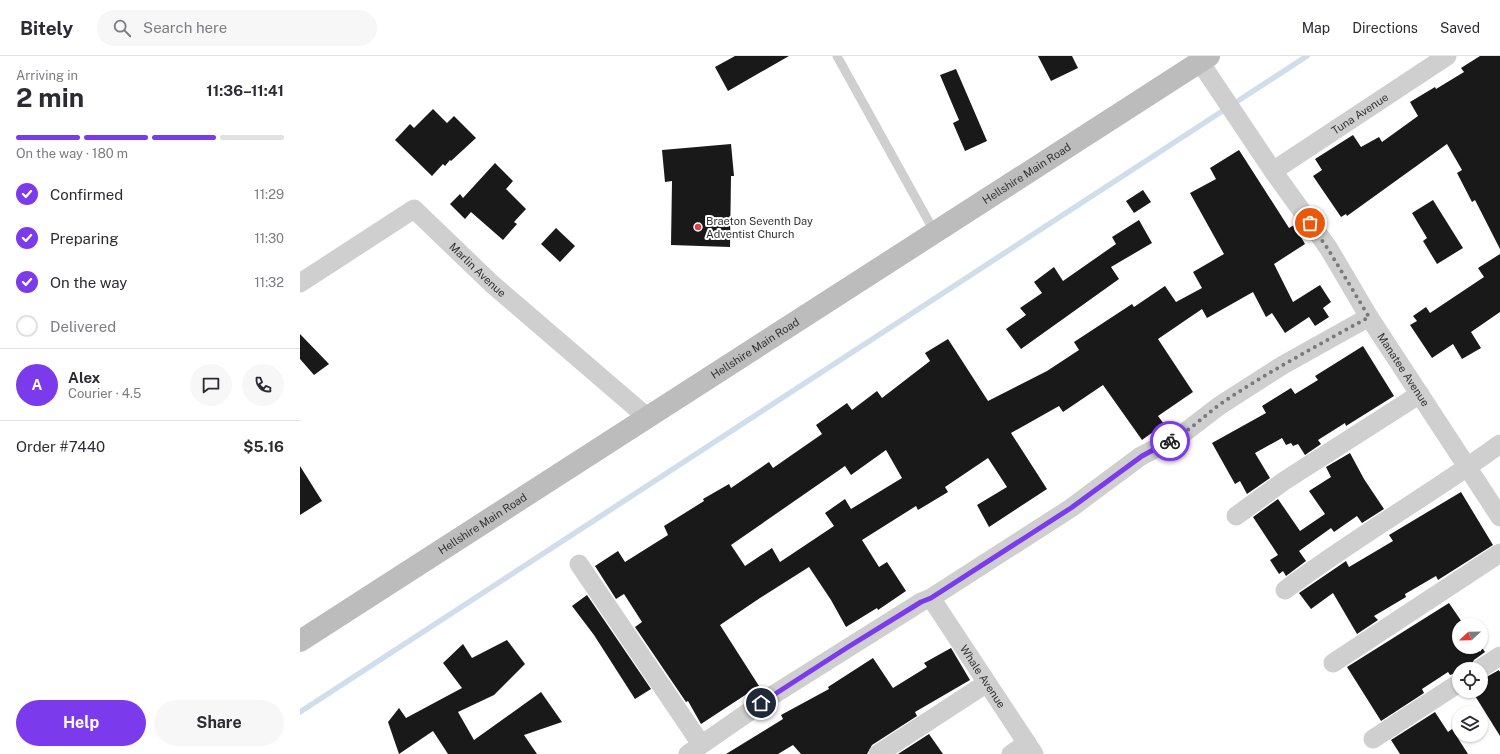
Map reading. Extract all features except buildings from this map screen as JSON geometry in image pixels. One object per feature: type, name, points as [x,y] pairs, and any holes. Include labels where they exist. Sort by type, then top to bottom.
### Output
[{"type":"main road","name":"Hellshire Main Road","points":[[300,641],[648,418],[934,231],[1207,66]]},
{"type":"street","name":"Tuna Avenue","points":[[1273,171],[1447,56]]},
{"type":"street","name":"Manatee Avenue","points":[[1207,66],[1239,120],[1328,249],[1369,317],[1500,517]]},
{"type":"street","name":"Marlin Avenue","points":[[300,283],[414,209],[492,284],[648,418]]},
{"type":"street","points":[[579,564],[695,749],[848,647],[921,602],[931,598],[1071,508],[1142,456],[1180,436],[1219,406],[1283,365],[1369,317]]},
{"type":"street","points":[[1236,516],[1284,482],[1420,394]]},
{"type":"street","points":[[1285,590],[1317,566],[1467,468],[1500,444]]},
{"type":"street","points":[[1333,663],[1500,552]]},
{"type":"street","name":"Whale Avenue","points":[[931,598],[1030,749]]},
{"type":"street","points":[[1488,664],[1500,656]]},
{"type":"street","points":[[878,754],[987,684]]},
{"type":"street","points":[[1373,739],[1452,688]]},
{"type":"street","points":[[1011,754],[1030,749]]},
{"type":"lane","points":[[837,56],[934,231]]},
{"type":"waterway","points":[[300,712],[1307,56]]},
{"type":"way so far","points":[[1170,441],[1180,436],[1219,406],[1283,365],[1369,317],[1328,249],[1310,223]]},
{"type":"place","name":"Braeton Seventh Day Adventist Church","points":[[698,227]]},
{"type":"route","points":[[761,703],[848,647],[921,602],[931,598],[1000,552],[1071,508],[1142,456],[1170,441]]}]
